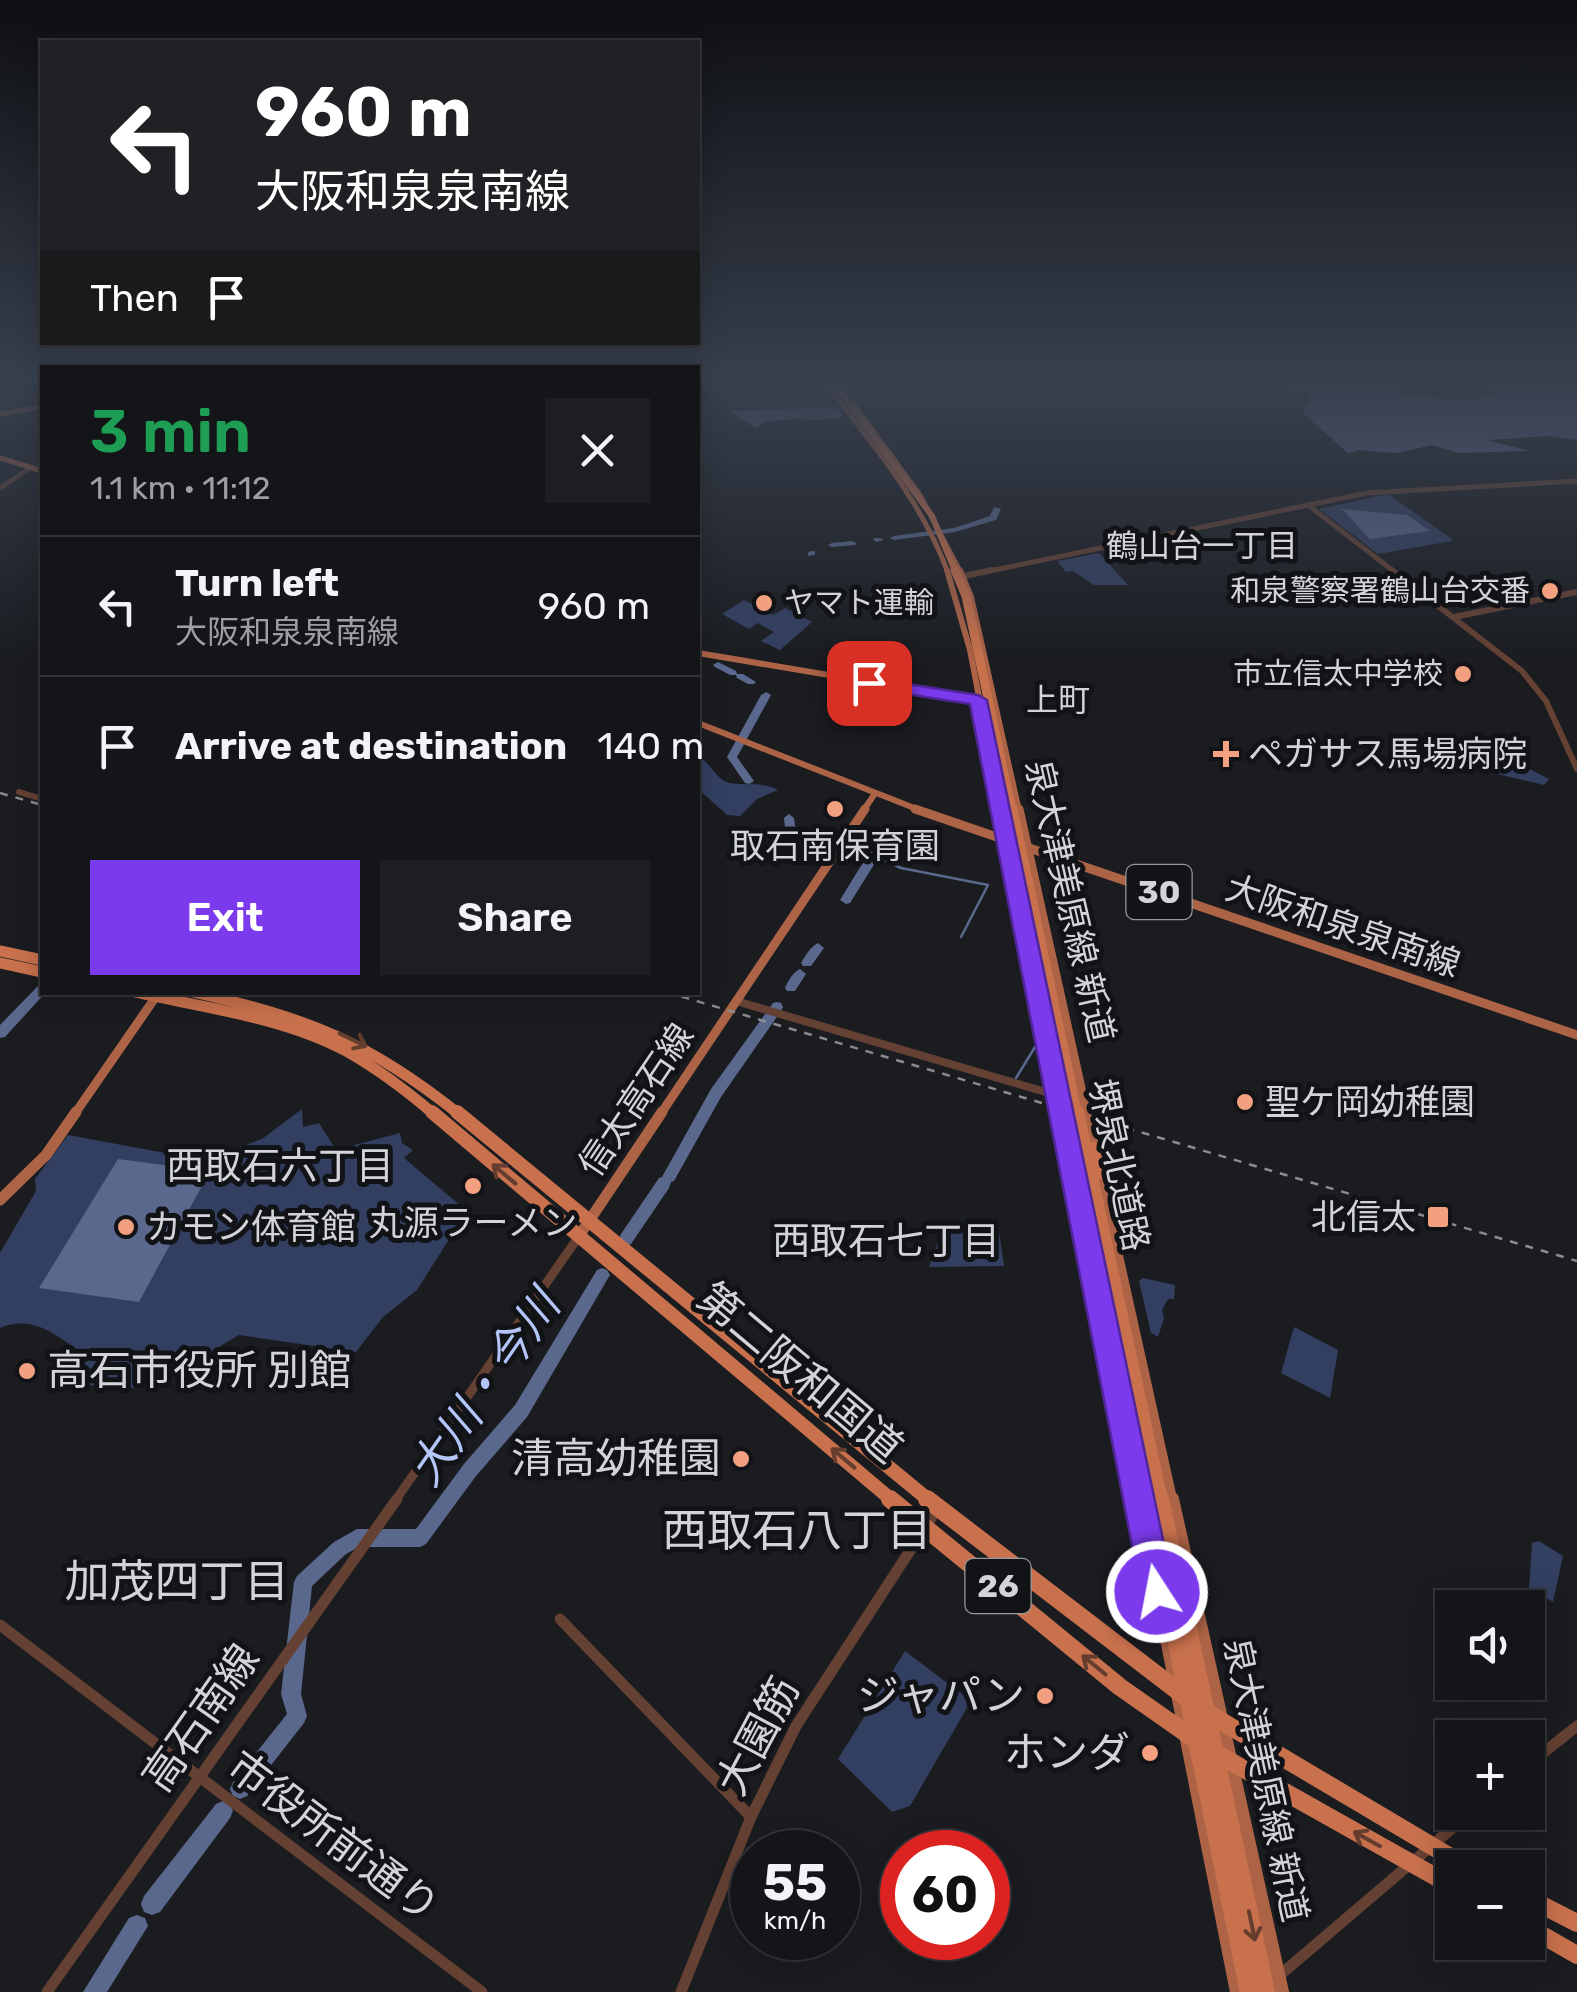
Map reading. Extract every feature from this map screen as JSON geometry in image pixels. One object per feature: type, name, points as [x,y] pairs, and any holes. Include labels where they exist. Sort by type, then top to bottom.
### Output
[{"type":"highway","name":"堺泉北道路","points":[[904,477],[923,502],[960,579],[1263,1992]]},
{"type":"highway","points":[[0,951],[40,960]]},
{"type":"highway","points":[[0,963],[40,972]]},
{"type":"highway","name":"第二阪和国道","points":[[157,995],[289,1028],[344,1050],[402,1087],[1118,1651],[1223,1724],[1435,1851]]},
{"type":"highway","name":"第二阪和国道","points":[[205,995],[299,1018],[356,1040],[407,1072],[924,1526],[1120,1687],[1232,1764],[1435,1877]]},
{"type":"highway","name":"堺泉北道路","points":[[1050,1009],[1248,1992]]},
{"type":"highway","points":[[1050,1009],[1071,1170]]},
{"type":"highway","points":[[1050,1009],[1099,1172]]},
{"type":"highway","points":[[1545,1907],[1577,1923]]},
{"type":"highway","points":[[1545,1937],[1577,1954]]},
{"type":"main road","name":"泉大津美原線 新道","points":[[896,477],[931,532],[950,578],[977,698],[1237,1992]]},
{"type":"main road","name":"泉大津美原線 新道","points":[[910,477],[944,531],[964,577],[1028,846],[1282,1992]]},
{"type":"main road","points":[[700,651],[994,700]]},
{"type":"main road","name":"大阪和泉泉南線","points":[[700,724],[874,795],[1577,1034]]},
{"type":"main road","name":"信太高石線","points":[[583,1228],[874,795]]},
{"type":"main road","points":[[0,1200],[24,1182],[67,1128],[157,995]]},
{"type":"street","points":[[950,578],[1397,489],[1577,482]]},
{"type":"street","points":[[1308,505],[1534,684],[1577,768]]},
{"type":"street","points":[[1454,617],[1577,592]]},
{"type":"street","points":[[19,792],[40,798]]},
{"type":"street","points":[[736,1001],[1049,1093]]},
{"type":"street","name":"高石南線","points":[[47,1992],[583,1228]]},
{"type":"street","name":"大園筋","points":[[680,1992],[751,1816],[796,1726],[937,1509]]},
{"type":"street","points":[[560,1619],[751,1816]]},
{"type":"street","name":"市役所前通り","points":[[0,1625],[482,1992]]},
{"type":"street","points":[[1545,1751],[1577,1726]]},
{"type":"street","points":[[1263,1992],[1450,1830]]},
{"type":"shaded area","points":[[1388,494],[1452,541],[1378,554],[1319,509]]},
{"type":"shaded area","points":[[1342,509],[1407,515],[1430,531],[1370,539]]},
{"type":"shaded area","points":[[1099,553],[1128,585],[1094,585],[1073,571],[1066,572],[1057,561]]},
{"type":"shaded area","points":[[744,600],[773,615],[785,608],[812,622],[780,650],[761,641],[774,632],[758,623],[749,629],[722,614]]},
{"type":"shaded area","points":[[700,757],[726,782],[778,790],[757,799],[740,816],[727,815],[700,791]]},
{"type":"shaded area","points":[[1482,759],[1514,761],[1549,779],[1544,785],[1484,771],[1478,763],[1483,763]]},
{"type":"shaded area","points":[[302,1109],[303,1127],[319,1123],[336,1150],[400,1133],[402,1143],[413,1150],[404,1158],[467,1211],[417,1290],[383,1317],[356,1352],[239,1335],[188,1365],[134,1388],[88,1385],[84,1355],[55,1334],[34,1325],[0,1328],[0,1253],[36,1191],[35,1179],[68,1135],[203,1160],[262,1139]]},
{"type":"shaded area","name":"カモン体育館","points":[[118,1159],[210,1171],[139,1302],[39,1288]]},
{"type":"shaded area","points":[[950,1221],[994,1221],[998,1225],[1004,1266],[929,1267],[944,1225]]},
{"type":"shaded area","points":[[1143,1278],[1175,1285],[1174,1299],[1168,1299],[1162,1310],[1164,1318],[1158,1337],[1151,1333],[1139,1281]]},
{"type":"shaded area","points":[[1294,1327],[1338,1350],[1330,1398],[1281,1373]]},
{"type":"shaded area","points":[[1539,1541],[1563,1556],[1553,1602],[1545,1597],[1545,1590],[1529,1588],[1532,1543]]},
{"type":"shaded area","points":[[905,1651],[971,1701],[910,1806],[892,1812],[838,1759]]},
{"type":"waterway","name":"大川・今川","points":[[894,538],[955,530],[993,518],[997,509]]},
{"type":"waterway","name":"大川・今川","points":[[832,545],[852,543]]},
{"type":"waterway","name":"大川・今川","points":[[718,665],[733,673]]},
{"type":"waterway","name":"大川・今川","points":[[740,676],[751,682]]},
{"type":"waterway","name":"大川・今川","points":[[749,781],[732,757],[766,695]]},
{"type":"waterway","name":"大川・今川","points":[[789,818],[790,828],[800,834],[838,839]]},
{"type":"waterway","name":"大川・今川","points":[[846,900],[874,855],[849,842]]},
{"type":"waterway","points":[[874,855],[901,868],[988,885],[961,937]]},
{"type":"waterway","name":"大川・今川","points":[[807,963],[818,948]]},
{"type":"waterway","name":"大川・今川","points":[[791,988],[800,974]]},
{"type":"waterway","points":[[0,1033],[40,991]]},
{"type":"waterway","name":"大川・今川","points":[[669,1176],[716,1093],[777,1007]]},
{"type":"waterway","points":[[1016,1078],[1035,1047]]},
{"type":"waterway","name":"大川・今川","points":[[626,1239],[664,1183]]},
{"type":"waterway","name":"大川・今川","points":[[240,1789],[297,1716],[291,1694],[303,1582],[357,1538],[420,1538],[470,1470],[521,1411],[602,1275]]},
{"type":"waterway","name":"大川・今川","points":[[152,1904],[223,1811]]},
{"type":"waterway","name":"大川・今川","points":[[94,1992],[137,1926]]},
{"type":"railway","points":[[0,793],[40,804]]},
{"type":"railway","points":[[676,995],[1577,1261]]},
{"type":"place","name":"和泉警察署鶴山台交番","points":[[1550,591]]},
{"type":"place","name":"ヤマト運輸","points":[[764,603]]},
{"type":"place","name":"市立信太中学校","points":[[1463,674]]},
{"type":"place","name":"ペガサス馬場病院","points":[[1226,754]]},
{"type":"place","name":"取石南保育園","points":[[835,809]]},
{"type":"place","name":"聖ケ岡幼稚園","points":[[1245,1102]]},
{"type":"place","name":"丸源ラーメン","points":[[473,1186]]},
{"type":"place","name":"北信太","points":[[1438,1217]]},
{"type":"place","name":"カモン体育館","points":[[126,1227]]},
{"type":"place","name":"高石市役所 別館","points":[[27,1371]]},
{"type":"place","name":"清高幼稚園","points":[[741,1459]]},
{"type":"place","name":"ジャパン","points":[[1045,1696]]},
{"type":"place","name":"ホンダ","points":[[1150,1753]]},
{"type":"district","name":"鶴山台一丁目","points":[[1202,546]]},
{"type":"district","name":"上町","points":[[1058,700]]},
{"type":"district","name":"西取石六丁目","points":[[280,1166]]},
{"type":"district","name":"西取石七丁目","points":[[886,1241]]},
{"type":"district","name":"西取石八丁目","points":[[797,1530]]},
{"type":"district","name":"加茂四丁目","points":[[177,1581]]},
{"type":"route","points":[[869,683],[978,700],[1157,1592]]}]
